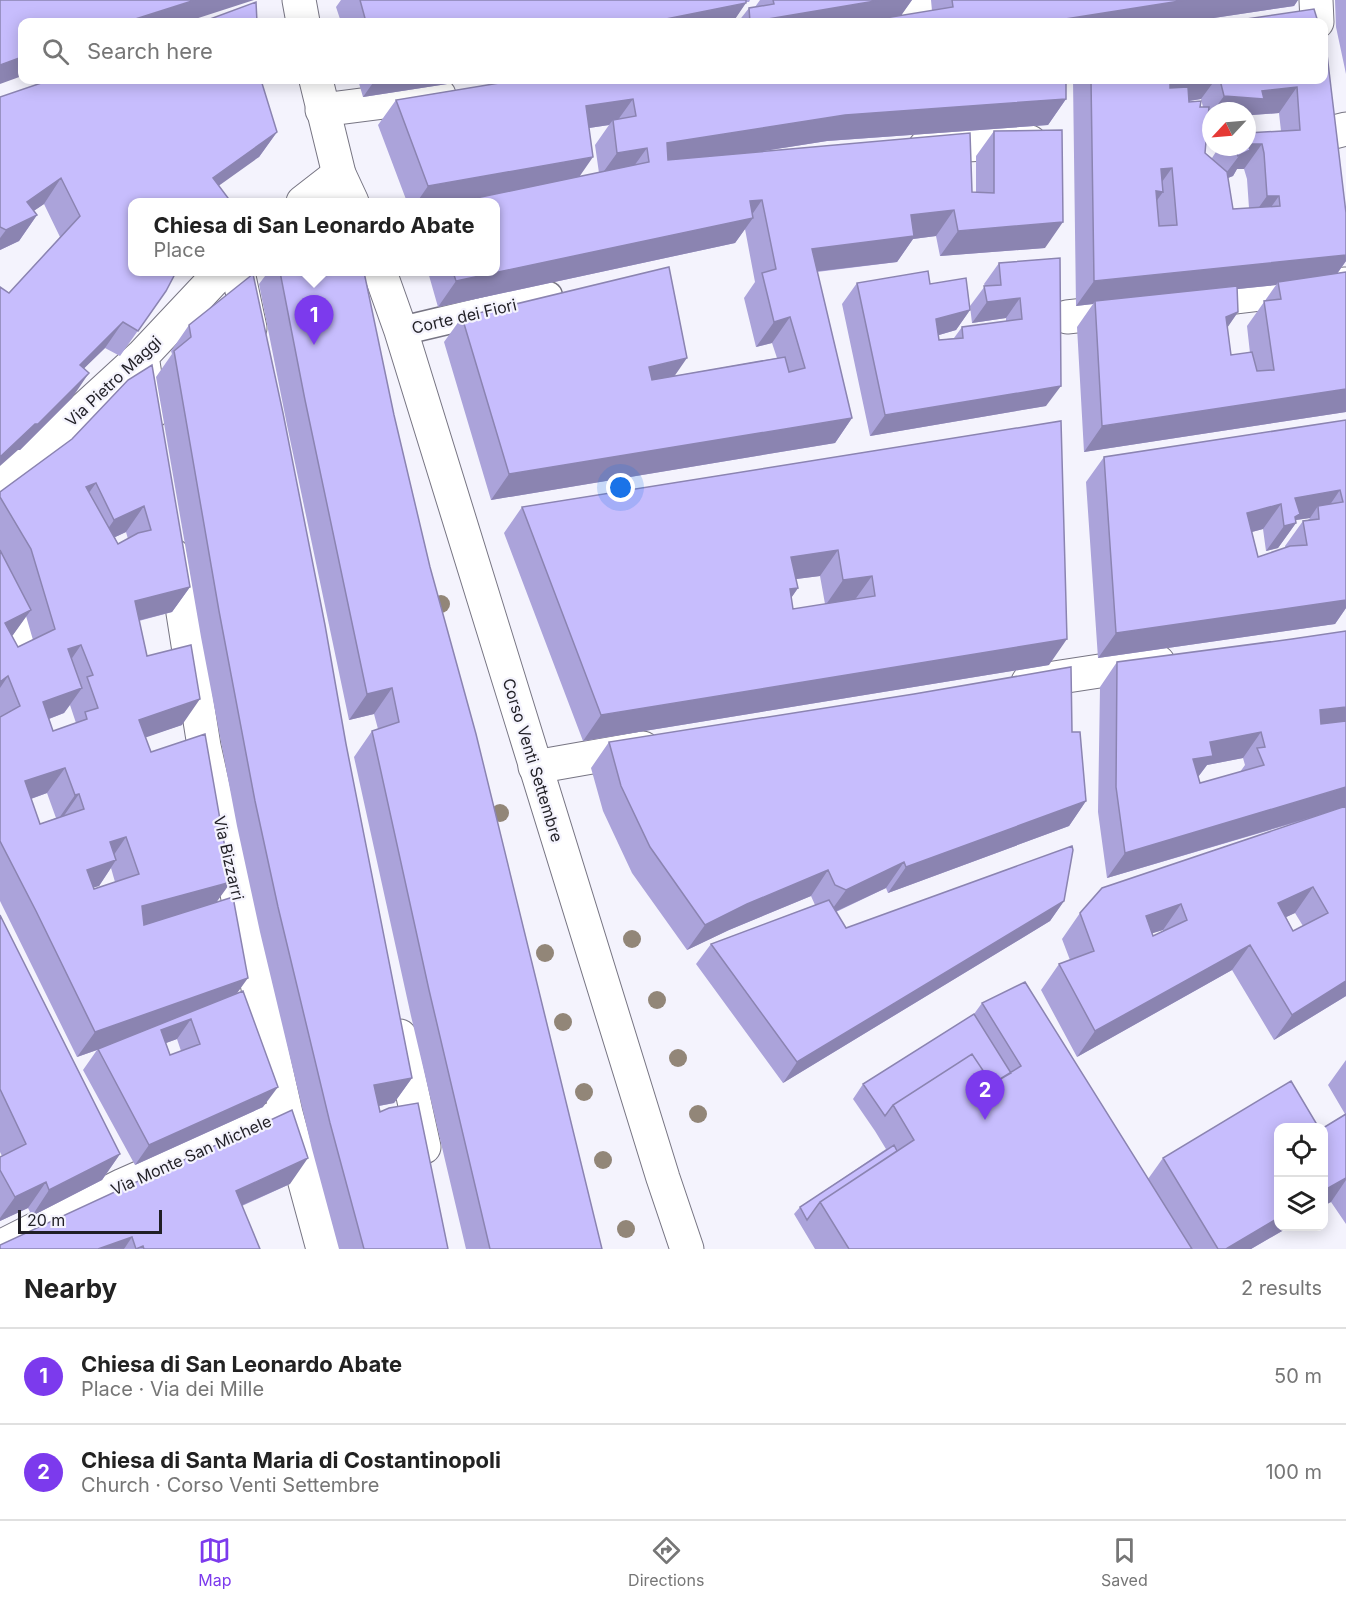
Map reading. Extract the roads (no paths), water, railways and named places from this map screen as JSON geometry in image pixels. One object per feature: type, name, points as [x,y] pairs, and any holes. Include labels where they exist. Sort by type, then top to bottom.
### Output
[{"type":"street","points":[[916,0],[918,18]]},
{"type":"street","points":[[1316,0],[1317,18]]},
{"type":"street","points":[[315,198],[346,188],[319,95],[465,92]]},
{"type":"street","points":[[1329,98],[1339,139]]},
{"type":"street","points":[[895,148],[1062,141]]},
{"type":"street","name":"Via Pietro Maggi","points":[[0,486],[142,356],[217,276]]},
{"type":"street","points":[[239,276],[255,353]]},
{"type":"street","name":"Corso Venti Settembre","points":[[381,276],[401,331],[687,1249]]},
{"type":"street","points":[[1067,317],[1346,284]]},
{"type":"street","points":[[142,356],[155,439]]},
{"type":"street","name":"Via Bizzarri","points":[[168,522],[204,746],[286,1113],[323,1249]]},
{"type":"street","points":[[0,584],[17,617],[26,644],[0,659]]},
{"type":"street","points":[[1002,687],[1186,658]]},
{"type":"street","points":[[535,767],[675,743]]},
{"type":"street","points":[[394,1005],[431,1179]]},
{"type":"street","name":"Via Monte San Michele","points":[[0,1247],[123,1185],[286,1113]]},
{"type":"street","points":[[107,1154],[123,1185]]},
{"type":"lane","name":"Corte dei Fiori","points":[[401,331],[574,290]]},
{"type":"place","name":"Chiesa di San Leonardo Abate","points":[[314,345]]},
{"type":"place","name":"Chiesa di Santa Maria di Costantinopoli","points":[[985,1120]]}]
